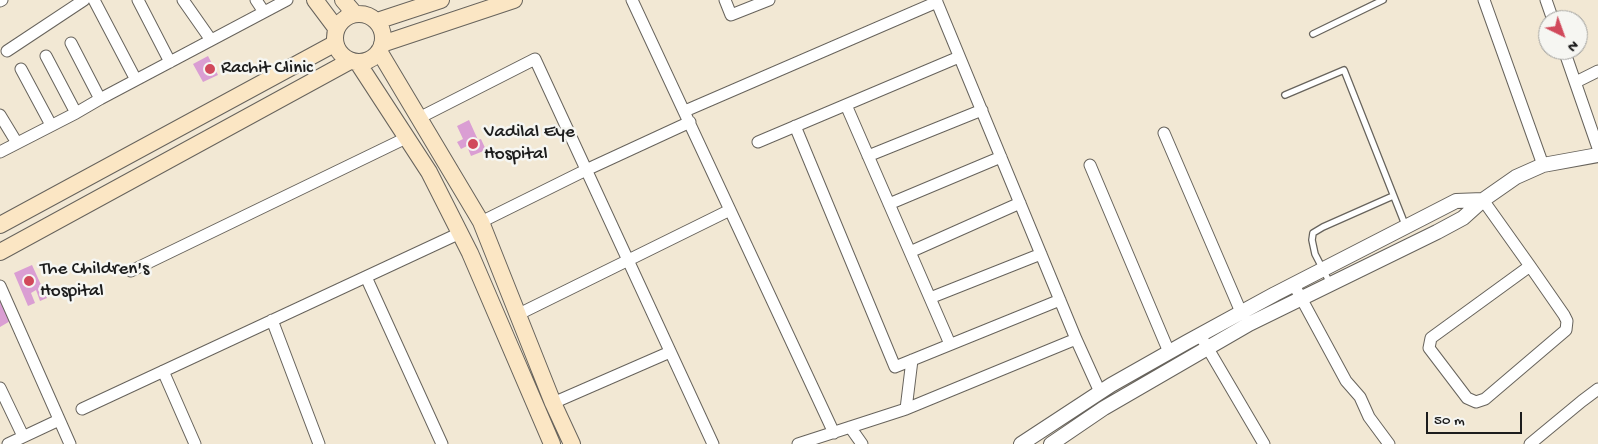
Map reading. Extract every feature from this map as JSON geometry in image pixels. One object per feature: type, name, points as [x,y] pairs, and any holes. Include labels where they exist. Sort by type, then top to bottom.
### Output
[{"type":"main road","points":[[315,0],[335,36],[338,51],[343,57],[354,62],[429,172],[470,253],[552,444]]},
{"type":"main road","points":[[343,0],[355,14]]},
{"type":"main road","points":[[376,21],[441,0]]},
{"type":"main road","points":[[381,48],[514,0]]},
{"type":"main road","points":[[0,225],[335,36],[341,21],[347,16],[355,14],[370,16],[381,28],[383,36],[381,48],[373,58],[354,62],[0,252]]},
{"type":"main road","points":[[381,48],[481,222],[553,403],[572,444]]},
{"type":"street","points":[[7,51],[84,0]]},
{"type":"street","points":[[94,0],[136,80]]},
{"type":"street","points":[[138,0],[170,62]]},
{"type":"street","points":[[183,0],[211,40]]},
{"type":"street","points":[[256,0],[264,12]]},
{"type":"street","points":[[0,152],[287,0]]},
{"type":"street","points":[[632,0],[685,110],[834,433]]},
{"type":"street","points":[[724,0],[731,14],[769,0]]},
{"type":"street","points":[[685,110],[936,1],[1076,340],[1100,392]]},
{"type":"street","points":[[1485,1],[1543,165]]},
{"type":"street","points":[[71,43],[100,99]]},
{"type":"street","points":[[46,56],[76,113]]},
{"type":"street","points":[[758,142],[959,57]]},
{"type":"street","points":[[420,118],[535,59],[713,444]]},
{"type":"street","points":[[1568,60],[1598,148]]},
{"type":"street","points":[[21,69],[51,124]]},
{"type":"street","points":[[1576,82],[1598,71]]},
{"type":"street","points":[[846,105],[950,344]]},
{"type":"street","points":[[868,156],[982,110]]},
{"type":"street","points":[[0,115],[17,144]]},
{"type":"street","points":[[481,222],[586,170],[690,122]]},
{"type":"street","points":[[795,126],[895,367],[1060,300]]},
{"type":"street","points":[[1164,133],[1242,312]]},
{"type":"street","points":[[131,271],[406,138]]},
{"type":"street","points":[[1052,444],[1104,408],[1207,347],[1301,298],[1455,223],[1483,200],[1516,178],[1543,165],[1598,155]]},
{"type":"street","points":[[889,204],[1001,157]]},
{"type":"street","points":[[1090,166],[1169,352]]},
{"type":"street","points":[[1021,444],[1100,392],[1200,334],[1456,201],[1483,200]]},
{"type":"street","points":[[1483,200],[1530,266],[1567,321],[1566,330],[1485,399],[1476,402],[1467,398],[1429,348],[1431,338],[1530,266]]},
{"type":"street","points":[[910,252],[1020,203]]},
{"type":"street","points":[[519,314],[730,210]]},
{"type":"street","points":[[82,409],[460,233]]},
{"type":"street","points":[[930,298],[1041,254]]},
{"type":"street","points":[[366,276],[442,444]]},
{"type":"street","points":[[1294,285],[1346,380],[1360,398],[1369,417],[1388,444]]},
{"type":"street","points":[[0,286],[70,444]]},
{"type":"street","points":[[272,320],[318,444]]},
{"type":"street","points":[[1200,334],[1262,443]]},
{"type":"street","points":[[798,444],[906,410],[1076,340]]},
{"type":"street","points":[[553,403],[670,352]]},
{"type":"street","points":[[906,410],[912,360]]},
{"type":"street","points":[[163,371],[196,444]]},
{"type":"street","points":[[0,388],[23,436]]},
{"type":"street","points":[[1530,444],[1598,390]]},
{"type":"street","points":[[8,444],[59,420]]},
{"type":"street","points":[[850,427],[862,444]]},
{"type":"lane","points":[[1313,34],[1383,0]]},
{"type":"lane","points":[[1286,95],[1344,70],[1406,227]]},
{"type":"lane","points":[[1331,284],[1315,254],[1312,240],[1314,232],[1394,196]]},
{"type":"building","points":[[208,56],[218,75],[203,82],[193,64]]},
{"type":"building","points":[[469,120],[478,140],[481,139],[486,150],[471,156],[467,146],[461,149],[457,142],[463,139],[457,126]]},
{"type":"building","points":[[32,265],[47,298],[40,301],[36,290],[31,293],[35,303],[28,306],[14,273]]},
{"type":"building","points":[[0,298],[12,320],[0,327]]},
{"type":"place","name":"Rachit Clinic","points":[[210,69]]},
{"type":"place","name":"Vadilal Eye Hospital","points":[[473,144]]},
{"type":"place","name":"The Children's Hospital","points":[[29,281]]}]
